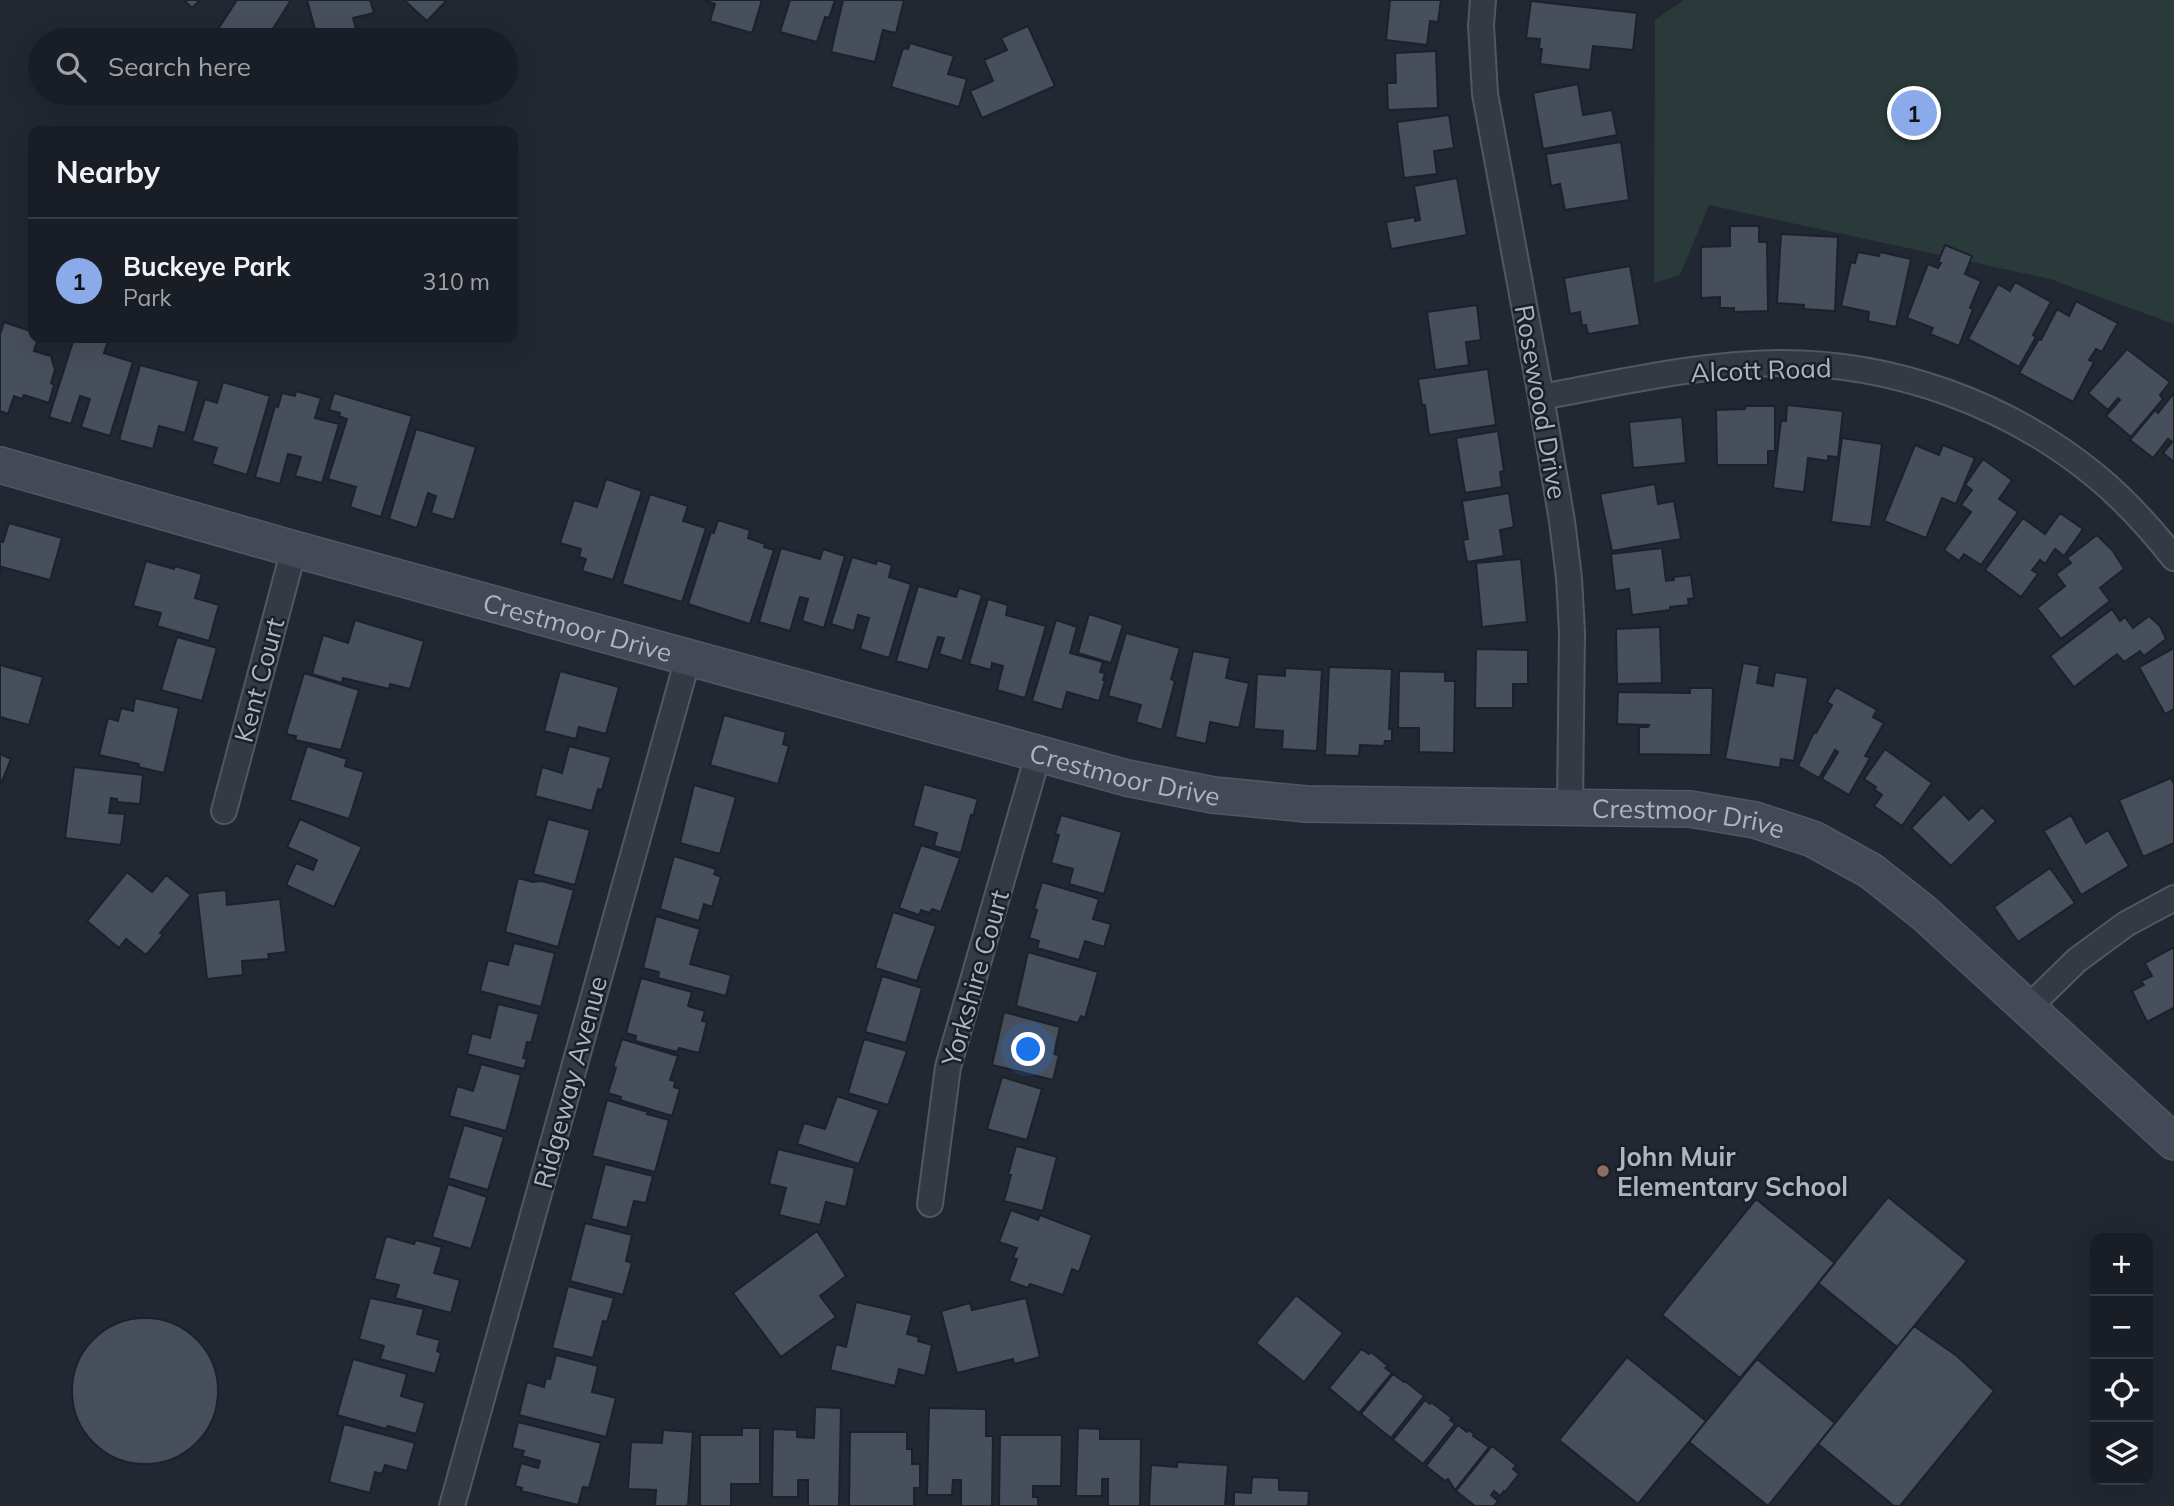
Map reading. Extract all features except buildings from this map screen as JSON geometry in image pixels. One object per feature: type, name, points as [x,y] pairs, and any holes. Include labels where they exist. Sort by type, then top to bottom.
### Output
[{"type":"street","name":"Rosewood Drive","points":[[1483,0],[1480,25],[1486,94],[1541,397],[1569,578],[1573,632],[1570,807]]},
{"type":"street","name":"Alcott Road","points":[[1541,397],[1698,369],[1778,363],[1846,367],[1919,383],[1984,406],[2045,440],[2097,477],[2147,525],[2174,558]]},
{"type":"street","name":"Crestmoor Drive","points":[[0,465],[1128,778],[1213,795],[1306,804],[1690,809],[1755,820],[1813,839],[1871,872],[1924,913],[2174,1142]]},
{"type":"street","name":"Kent Court","points":[[224,811],[295,549]]},
{"type":"street","name":"Ridgeway Avenue","points":[[453,1506],[688,658]]},
{"type":"street","name":"Yorkshire Court","points":[[930,1204],[948,1067],[1038,755]]},
{"type":"street","points":[[2028,1009],[2077,960],[2126,924],[2174,898]]},
{"type":"shaded area","points":[[1684,0],[2174,0],[2174,324],[2050,279],[1709,205],[1680,275],[1654,283],[1655,20]]},
{"type":"place","name":"Buckeye Park","points":[[1914,113]]},
{"type":"place","name":"John Muir Elementary School","points":[[1603,1171]]}]
